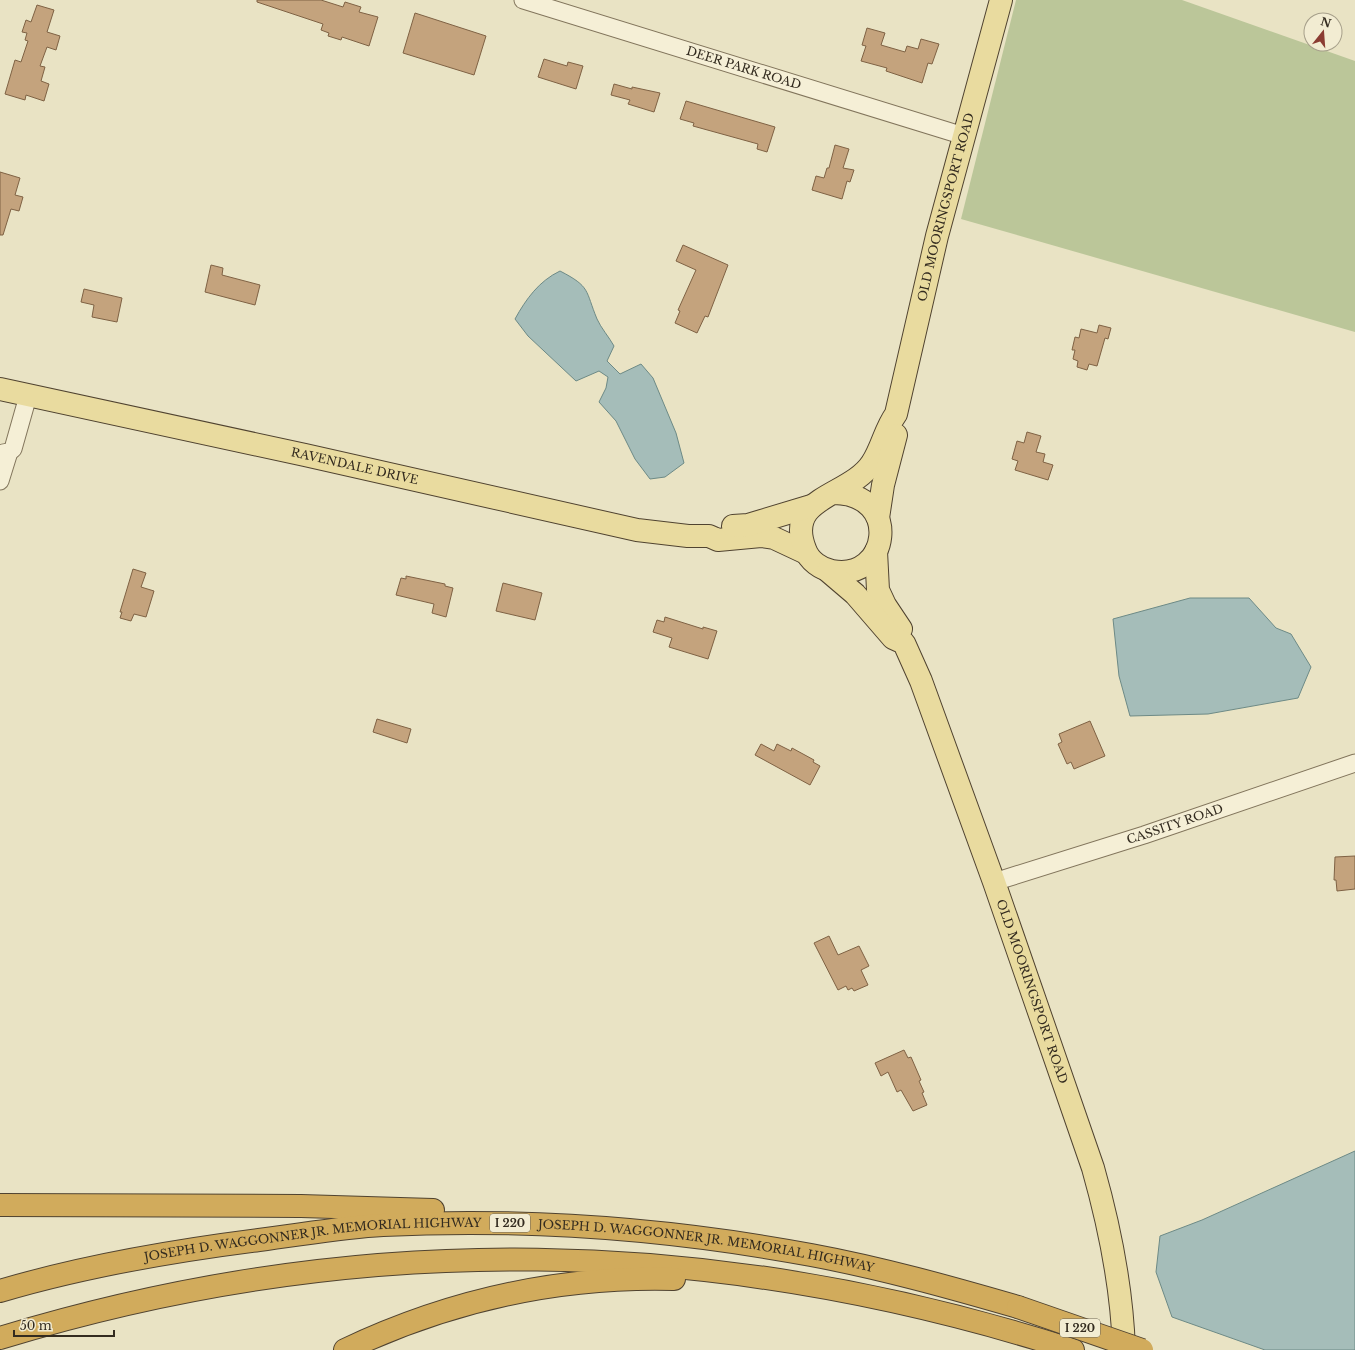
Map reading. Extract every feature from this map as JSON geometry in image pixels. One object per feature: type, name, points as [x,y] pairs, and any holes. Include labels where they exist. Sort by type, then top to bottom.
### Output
[{"type":"highway","points":[[0,1205],[301,1206],[427,1210],[498,1215],[612,1228]]},
{"type":"highway","name":"JOSEPH D. WAGGONNER JR. MEMORIAL HIGHWAY","points":[[0,1291],[81,1270],[153,1256],[226,1244],[380,1225],[509,1223],[612,1228],[714,1240],[811,1255],[907,1276],[1018,1307],[1142,1350]]},
{"type":"highway","name":"JOSEPH D. WAGGONNER JR. MEMORIAL HIGHWAY","points":[[0,1338],[96,1310],[228,1283],[316,1270],[429,1261],[551,1259],[661,1264],[770,1278],[840,1290],[939,1311],[1010,1330],[1072,1350]]},
{"type":"highway","points":[[345,1350],[373,1336],[466,1304],[514,1292],[549,1286],[603,1280],[657,1278],[840,1290]]},
{"type":"main road","name":"OLD MOORINGSPORT ROAD","points":[[811,506],[822,498],[851,483],[872,464],[890,422],[896,414],[936,236],[1001,0]]},
{"type":"main road","name":"RAVENDALE DRIVE","points":[[0,390],[637,530],[688,536],[709,536],[718,540],[761,536],[774,538],[806,553]]},
{"type":"main road","name":"OLD MOORINGSPORT ROAD","points":[[828,570],[839,572],[850,571],[861,567],[870,560],[876,551],[881,534],[878,518],[883,485],[899,424],[896,414]]},
{"type":"main road","points":[[834,493],[848,494],[860,498],[871,506],[878,518]]},
{"type":"main road","name":"RAVENDALE DRIVE","points":[[709,536],[716,529],[748,524],[811,506]]},
{"type":"main road","points":[[806,553],[801,541],[801,528],[804,516],[811,506]]},
{"type":"main road","name":"OLD MOORINGSPORT ROAD","points":[[876,551],[878,590],[885,605],[904,636],[904,643],[921,681],[994,882],[1093,1168],[1106,1213],[1116,1261],[1123,1319],[1124,1350]]},
{"type":"main road","name":"OLD MOORINGSPORT ROAD","points":[[806,553],[814,562],[828,570],[855,594],[893,638],[904,643]]},
{"type":"street","name":"DEER PARK ROAD","points":[[523,0],[964,136]]},
{"type":"street","points":[[0,481],[6,452],[13,449],[28,396]]},
{"type":"street","name":"CASSITY ROAD","points":[[994,882],[1144,836],[1355,763]]},
{"type":"green space","points":[[1016,0],[1182,0],[1303,43],[1303,52],[1329,52],[1355,61],[1355,332],[961,219]]},
{"type":"water","points":[[560,271],[577,281],[586,290],[597,319],[614,346],[607,361],[620,374],[641,364],[653,378],[676,433],[684,463],[665,477],[650,479],[635,459],[616,421],[599,402],[606,388],[608,377],[599,371],[576,381],[528,336],[515,319],[524,304],[539,285]]},
{"type":"water","points":[[1190,598],[1249,598],[1276,628],[1291,634],[1311,667],[1298,698],[1208,714],[1130,716],[1119,676],[1113,619]]},
{"type":"water","points":[[1355,1151],[1355,1350],[1265,1350],[1172,1317],[1156,1272],[1160,1236],[1202,1220]]},
{"type":"building","points":[[257,0],[321,0],[343,7],[345,2],[361,7],[359,12],[378,17],[369,46],[342,37],[341,40],[328,36],[329,33],[321,30],[323,24],[257,2]]},
{"type":"building","points":[[37,5],[54,10],[47,32],[60,36],[56,50],[47,47],[40,66],[45,67],[41,81],[49,84],[44,101],[26,95],[25,100],[5,94],[15,60],[21,62],[28,41],[25,40],[27,33],[22,32],[26,20],[31,22]]},
{"type":"building","points":[[415,13],[486,36],[474,75],[403,53]]},
{"type":"building","points":[[867,28],[885,33],[881,45],[905,52],[907,46],[918,49],[921,39],[939,44],[932,64],[928,63],[922,83],[886,71],[887,68],[861,61],[866,46],[862,45]]},
{"type":"building","points":[[544,59],[567,66],[568,62],[583,66],[576,89],[538,77]]},
{"type":"building","points":[[614,84],[632,89],[632,87],[660,93],[654,112],[628,104],[630,100],[611,95]]},
{"type":"building","points":[[686,101],[775,127],[767,152],[757,149],[758,144],[693,126],[694,123],[680,119]]},
{"type":"building","points":[[835,145],[849,149],[843,168],[854,170],[850,182],[847,181],[842,199],[812,190],[816,176],[824,178],[827,168],[829,168]]},
{"type":"building","points":[[0,172],[20,178],[15,195],[23,197],[19,211],[11,209],[3,235],[0,235]]},
{"type":"building","points":[[683,245],[728,265],[708,317],[705,316],[697,333],[675,323],[680,311],[678,310],[696,270],[676,261]]},
{"type":"building","points":[[211,265],[223,268],[222,275],[260,285],[255,305],[205,292]]},
{"type":"building","points":[[84,289],[122,298],[117,322],[92,317],[94,305],[81,302]]},
{"type":"building","points":[[1099,325],[1111,328],[1108,339],[1105,338],[1097,366],[1089,364],[1087,370],[1077,367],[1078,361],[1073,359],[1075,350],[1072,350],[1075,337],[1079,338],[1081,329],[1097,333]]},
{"type":"building","points":[[1027,432],[1041,436],[1036,452],[1045,454],[1043,462],[1053,465],[1048,480],[1015,470],[1018,461],[1012,459],[1017,441],[1024,443]]},
{"type":"building","points":[[133,569],[146,573],[141,587],[154,591],[146,617],[134,614],[131,621],[120,618],[122,612],[120,612]]},
{"type":"building","points":[[406,576],[445,584],[445,586],[453,588],[446,617],[432,613],[434,604],[396,595],[401,578],[406,579]]},
{"type":"building","points":[[503,583],[542,593],[535,620],[496,611]]},
{"type":"building","points":[[665,617],[703,629],[703,627],[717,631],[708,659],[669,647],[672,638],[653,632],[657,620],[664,622]]},
{"type":"building","points":[[377,719],[411,729],[407,743],[373,732]]},
{"type":"building","points":[[1090,721],[1105,756],[1074,769],[1071,762],[1067,764],[1058,744],[1062,742],[1059,734]]},
{"type":"building","points":[[761,744],[774,751],[777,744],[791,751],[792,748],[814,760],[813,762],[820,766],[810,785],[755,755]]},
{"type":"building","points":[[1355,856],[1355,889],[1337,891],[1336,880],[1334,880],[1335,857]]},
{"type":"building","points":[[829,936],[838,955],[859,946],[869,966],[861,970],[868,985],[854,991],[852,988],[848,990],[846,986],[838,990],[814,943]]},
{"type":"building","points":[[904,1050],[908,1058],[911,1057],[921,1080],[919,1081],[924,1092],[922,1093],[927,1105],[913,1111],[901,1090],[897,1092],[888,1072],[881,1076],[875,1063]]}]
